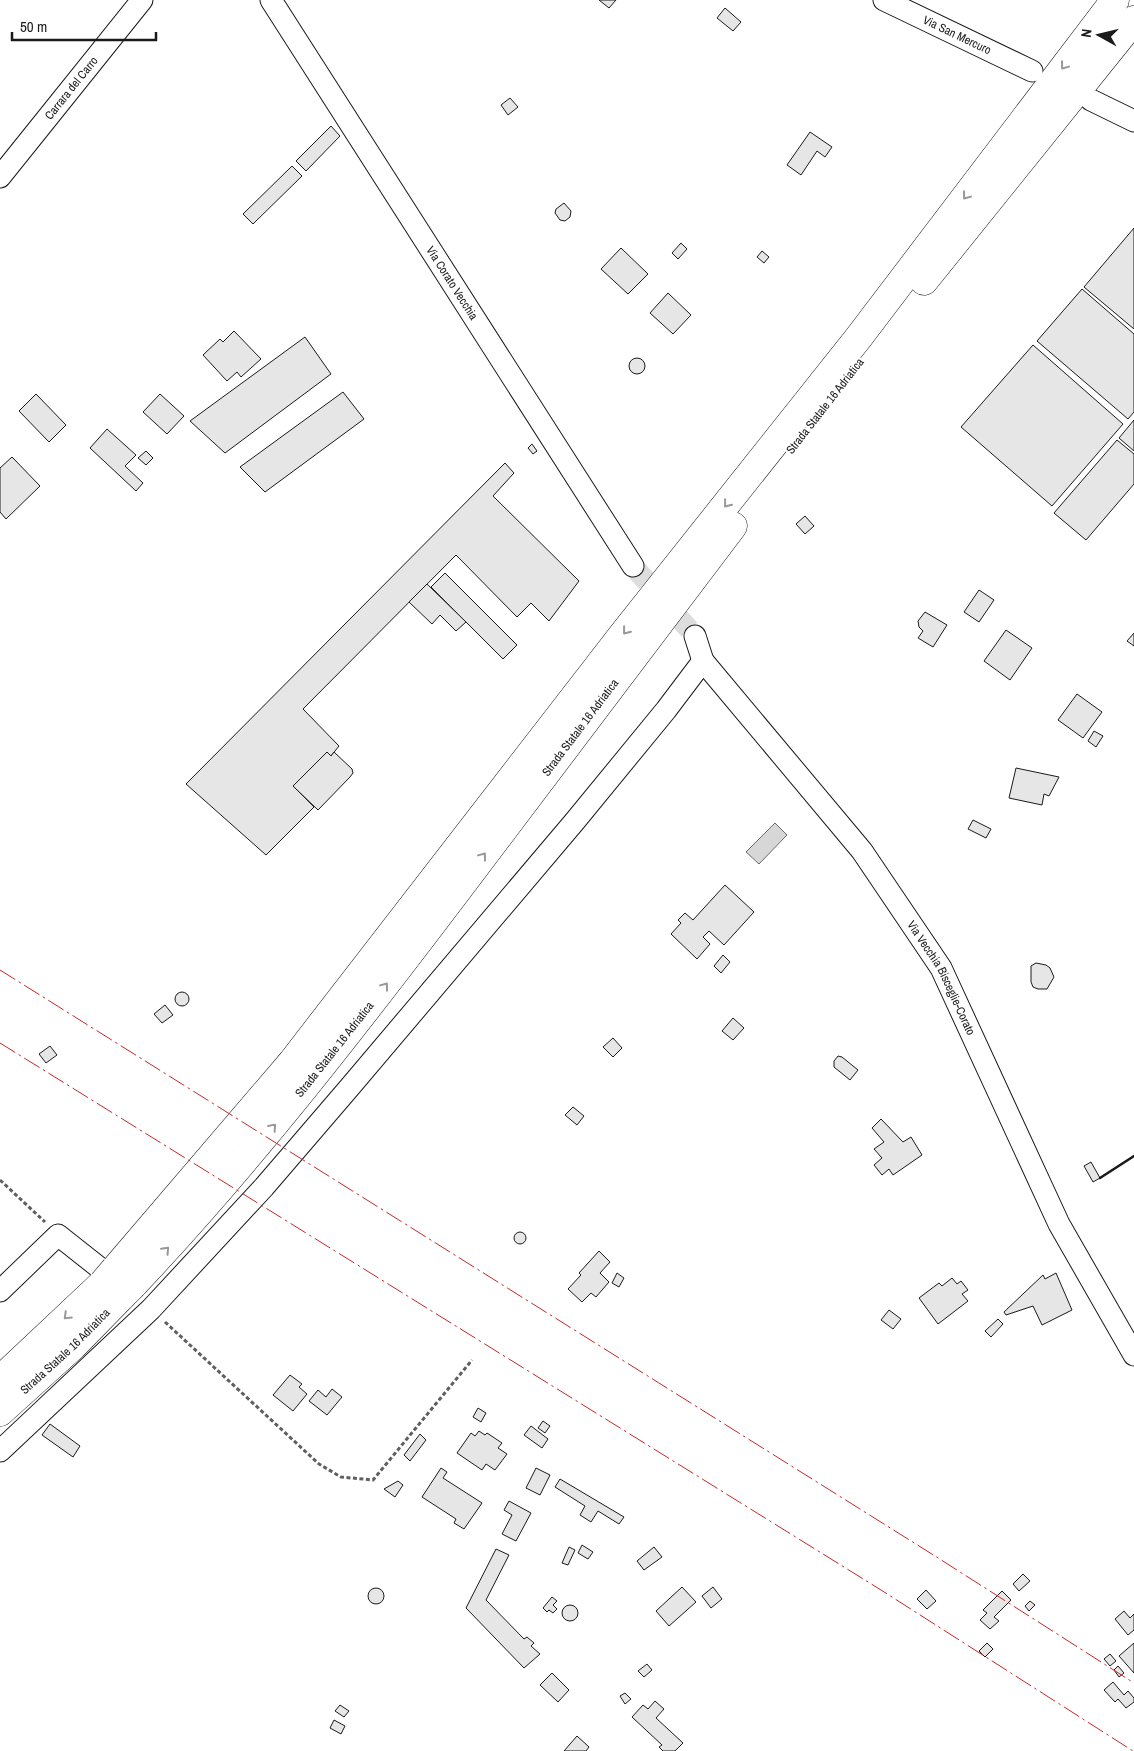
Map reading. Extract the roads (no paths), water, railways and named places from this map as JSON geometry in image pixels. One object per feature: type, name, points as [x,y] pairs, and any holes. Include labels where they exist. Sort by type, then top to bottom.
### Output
[{"type":"highway","name":"Strada Statale 16 Adriatica","points":[[0,1412],[73,1346],[118,1283],[292,1062],[623,634],[859,337],[1115,0]]},
{"type":"highway","name":"Strada Statale 16 Adriatica","points":[[0,1380],[118,1283],[182,1234],[262,1140],[359,1019],[776,468],[1134,20]]},
{"type":"street","name":"Carrara del Carro","points":[[0,178],[142,0]]},
{"type":"street","name":"Via Corato Vecchia","points":[[271,0],[633,566]]},
{"type":"street","name":"Via San Mercuro","points":[[884,0],[1032,71]]},
{"type":"street","points":[[1090,100],[1134,122]]},
{"type":"street","name":"Via Vecchia Bisceglie-Corato","points":[[695,636],[702,661],[862,851],[941,968],[1059,1224],[1134,1355]]},
{"type":"street","points":[[0,1451],[151,1309],[264,1187],[575,821],[666,710],[702,661]]},
{"type":"street","points":[[0,1291],[58,1235],[151,1309]]},
{"type":"tunnel","points":[[633,566],[695,636]]}]
